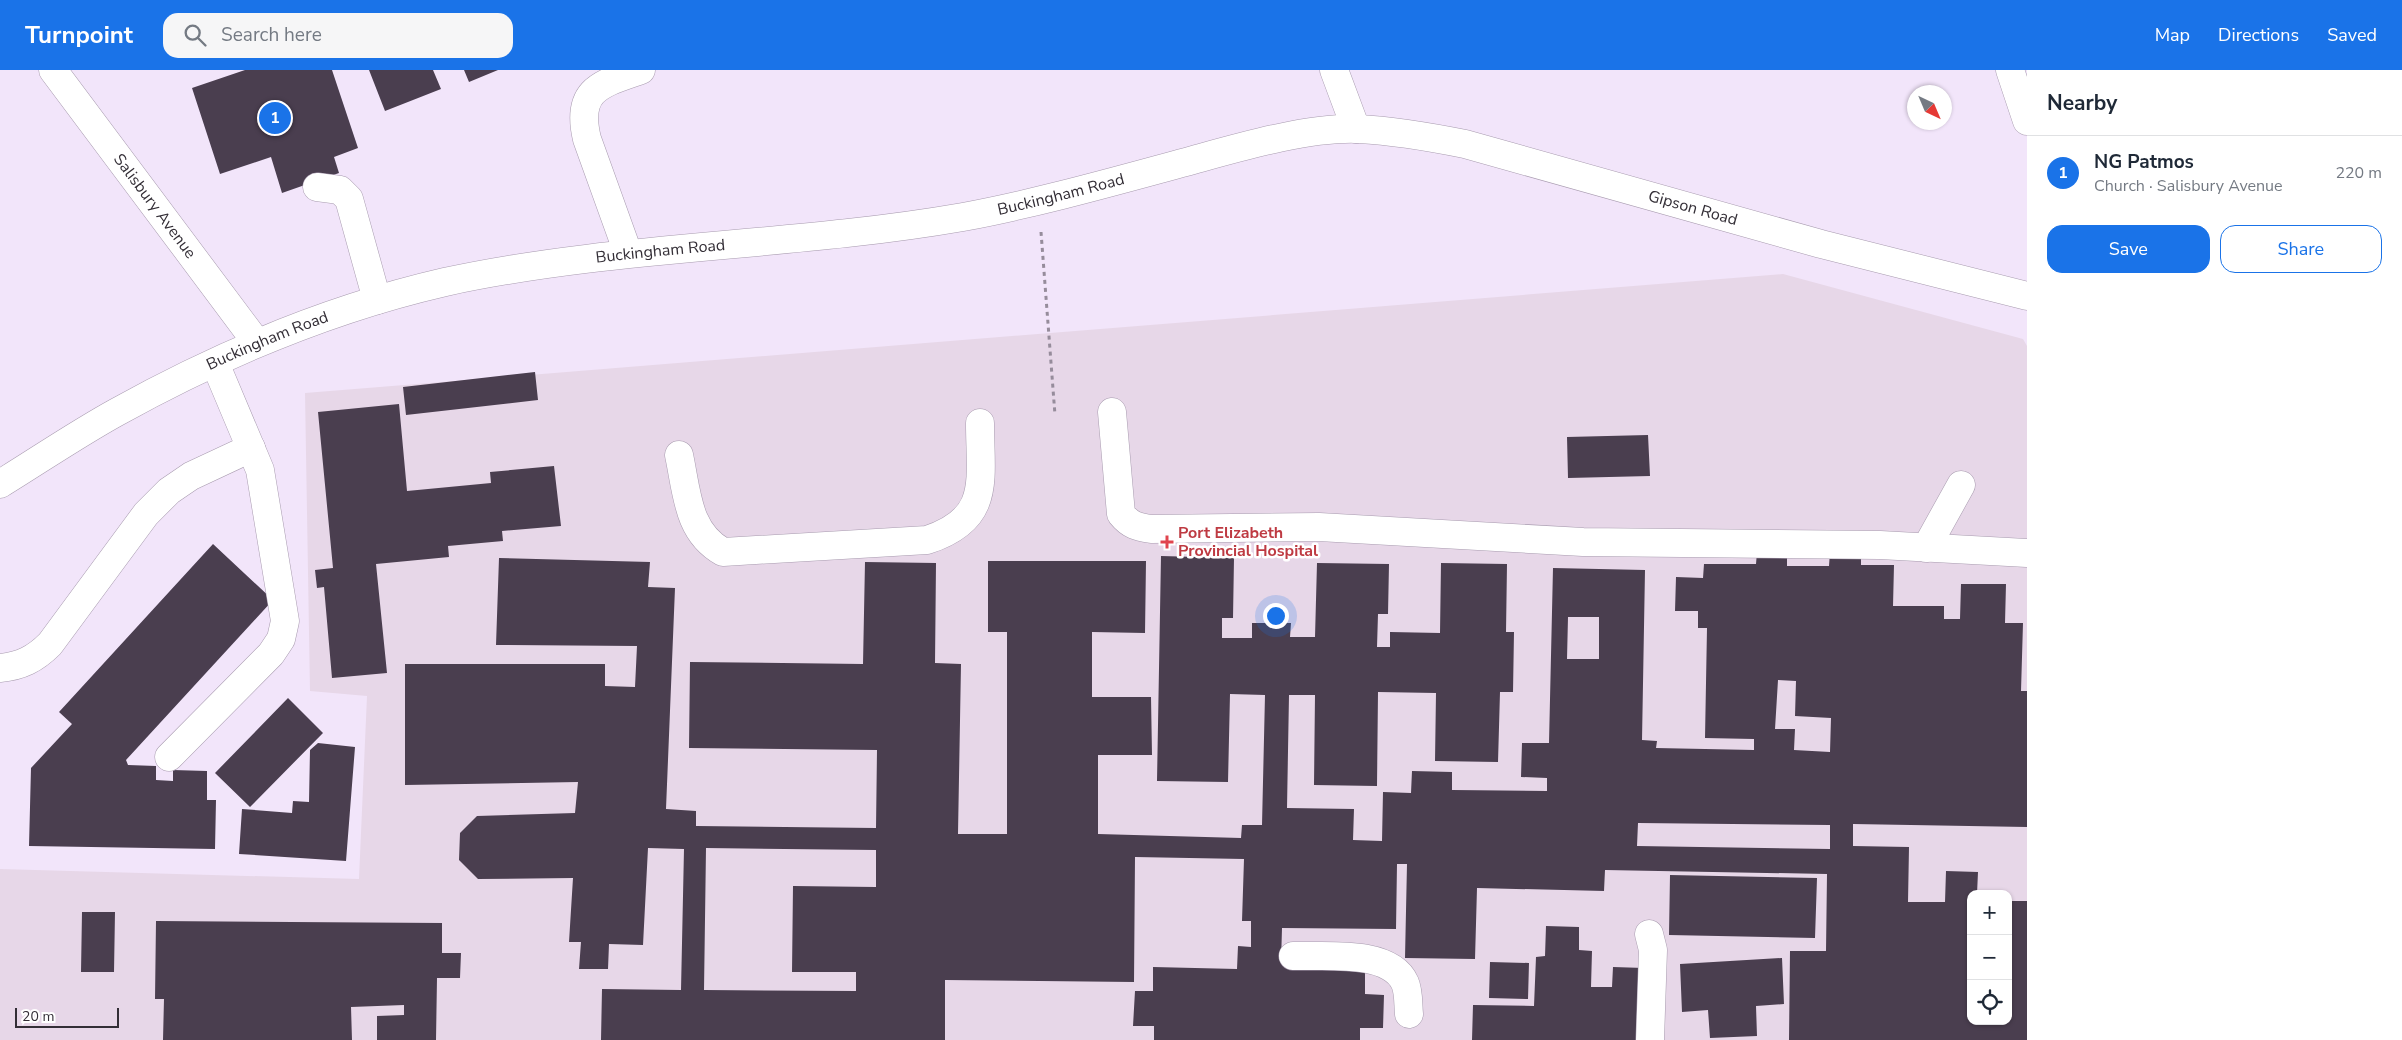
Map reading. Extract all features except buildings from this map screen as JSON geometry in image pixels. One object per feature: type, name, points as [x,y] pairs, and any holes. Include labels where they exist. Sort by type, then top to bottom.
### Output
[{"type":"street","name":"Salisbury Avenue","points":[[53,70],[256,343]]},
{"type":"street","points":[[628,253],[582,120],[585,105],[593,91],[606,82],[641,70]]},
{"type":"street","points":[[1334,70],[1356,129]]},
{"type":"street","points":[[2010,70],[2027,121]]},
{"type":"street","name":"Buckingham Road","points":[[0,484],[118,412],[256,343],[377,300],[445,282],[545,264],[628,253],[668,251],[869,230],[960,218],[1039,202],[1245,146],[1304,134],[1356,129]]},
{"type":"street","name":"Gipson Road","points":[[1356,129],[1422,136],[1465,144],[1831,246],[2027,296]]},
{"type":"street","points":[[317,187],[340,190],[349,199],[377,300]]},
{"type":"street","points":[[169,757],[271,654],[281,639],[285,621],[260,470],[215,363]]},
{"type":"street","points":[[1112,412],[1121,514],[1128,522],[1137,527],[1151,529],[1319,527],[1582,542],[1880,545],[2027,553]]},
{"type":"street","points":[[679,454],[692,516],[699,532],[712,546],[724,552],[927,540],[947,533],[966,520],[976,506],[980,484],[980,423]]},
{"type":"street","points":[[0,668],[29,661],[44,649],[146,514],[170,491],[191,476],[251,448]]},
{"type":"street","points":[[1926,548],[1961,485]]},
{"type":"street","points":[[1649,934],[1653,950],[1650,1040]]},
{"type":"street","points":[[1293,956],[1373,959],[1387,964],[1399,974],[1406,984],[1409,1014]]},
{"type":"path","points":[[1039,202],[1056,415]]},
{"type":"shaded area","name":"Port Elizabeth Provincial Hospital","points":[[1783,274],[2023,339],[2027,346],[2027,1040],[0,1040],[0,869],[359,879],[367,696],[310,691],[305,393]]},
{"type":"place","name":"NG Patmos","points":[[275,118]]},
{"type":"place","name":"Port Elizabeth Provincial Hospital","points":[[1167,542]]}]
